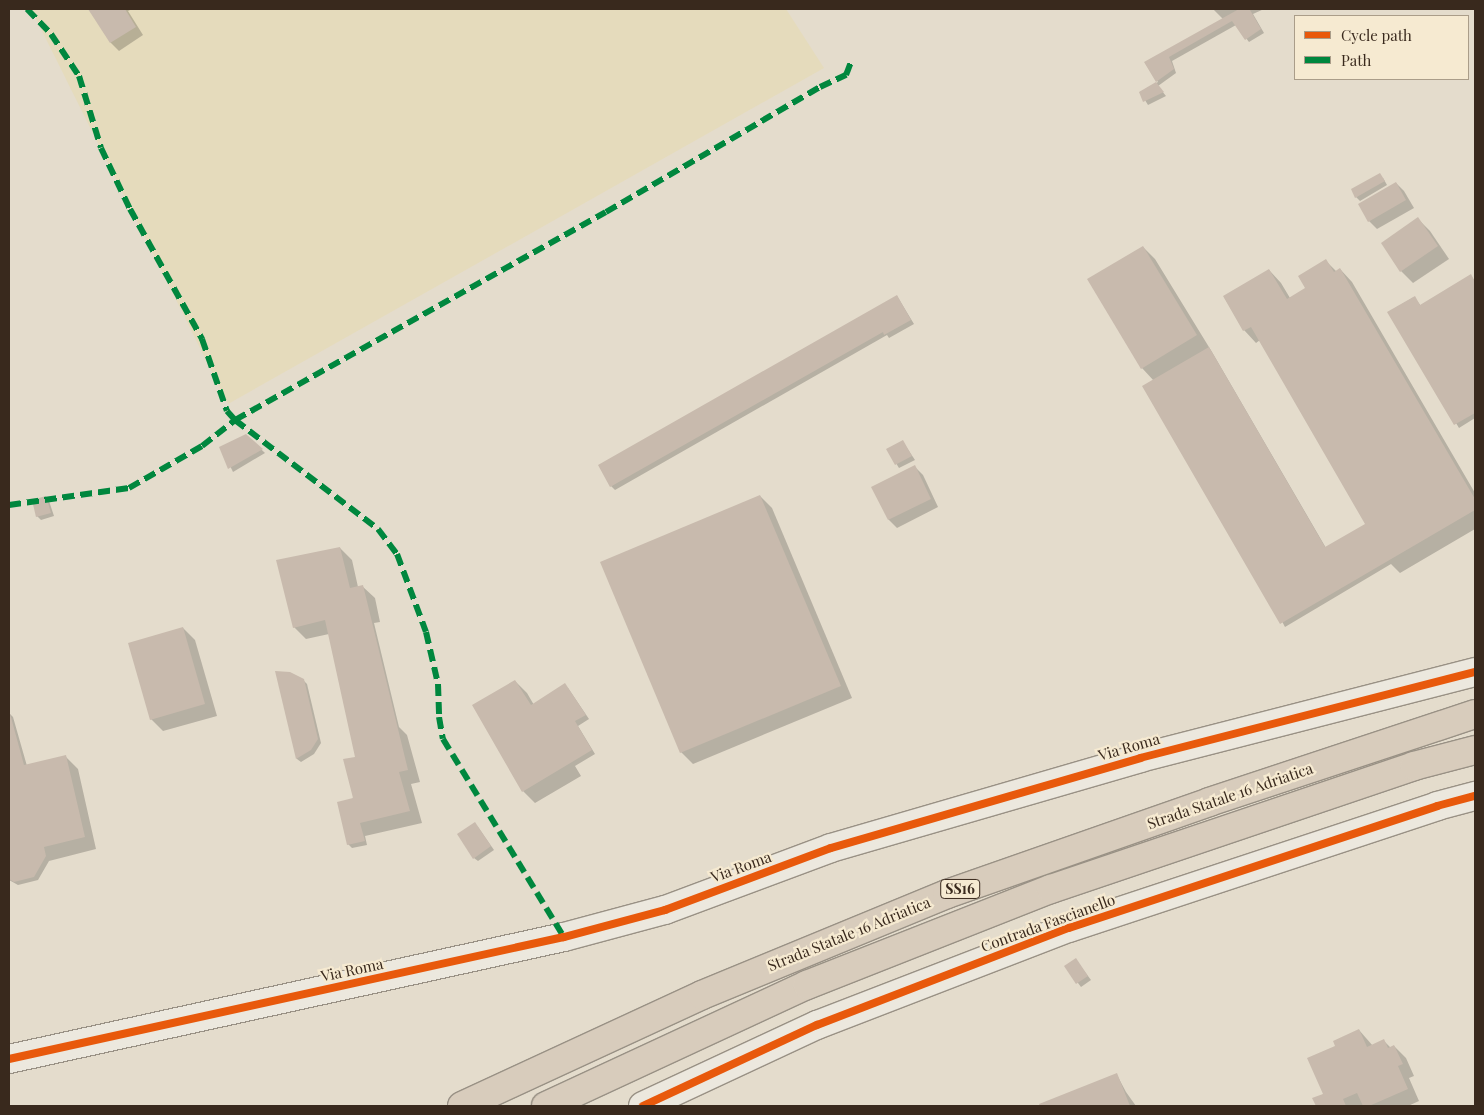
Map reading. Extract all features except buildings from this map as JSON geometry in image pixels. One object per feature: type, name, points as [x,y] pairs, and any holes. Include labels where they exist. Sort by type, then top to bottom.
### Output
[{"type":"highway","name":"Strada Statale 16 Adriatica","points":[[462,1106],[702,995],[947,894],[1218,799],[1475,714]]},
{"type":"highway","name":"Strada Statale 16 Adriatica","points":[[546,1106],[807,985],[1051,889],[1414,766],[1475,750]]},
{"type":"street","name":"Via Roma","points":[[9,1059],[564,937],[665,910],[831,848],[1140,758],[1475,672]]},
{"type":"street","name":"Contrada Fascianello","points":[[643,1106],[817,1026],[1069,928],[1437,806],[1475,796]]},
{"type":"shaded area","points":[[31,9],[786,9],[824,68],[228,404]]},
{"type":"marked path","points":[[27,9],[51,34],[79,76],[101,148],[130,209],[202,339],[227,411],[235,420],[378,529],[397,554],[426,632],[438,684],[439,717],[443,739],[564,937]]},
{"type":"marked path","points":[[9,505],[129,488],[202,446],[235,420],[606,212],[820,87],[846,75],[852,59]]},
{"type":"cycle path","points":[[9,1059],[564,937],[665,910],[831,848],[1140,758],[1475,672]]},
{"type":"cycle path","points":[[643,1106],[817,1025],[1069,928],[1437,806],[1475,796]]}]
